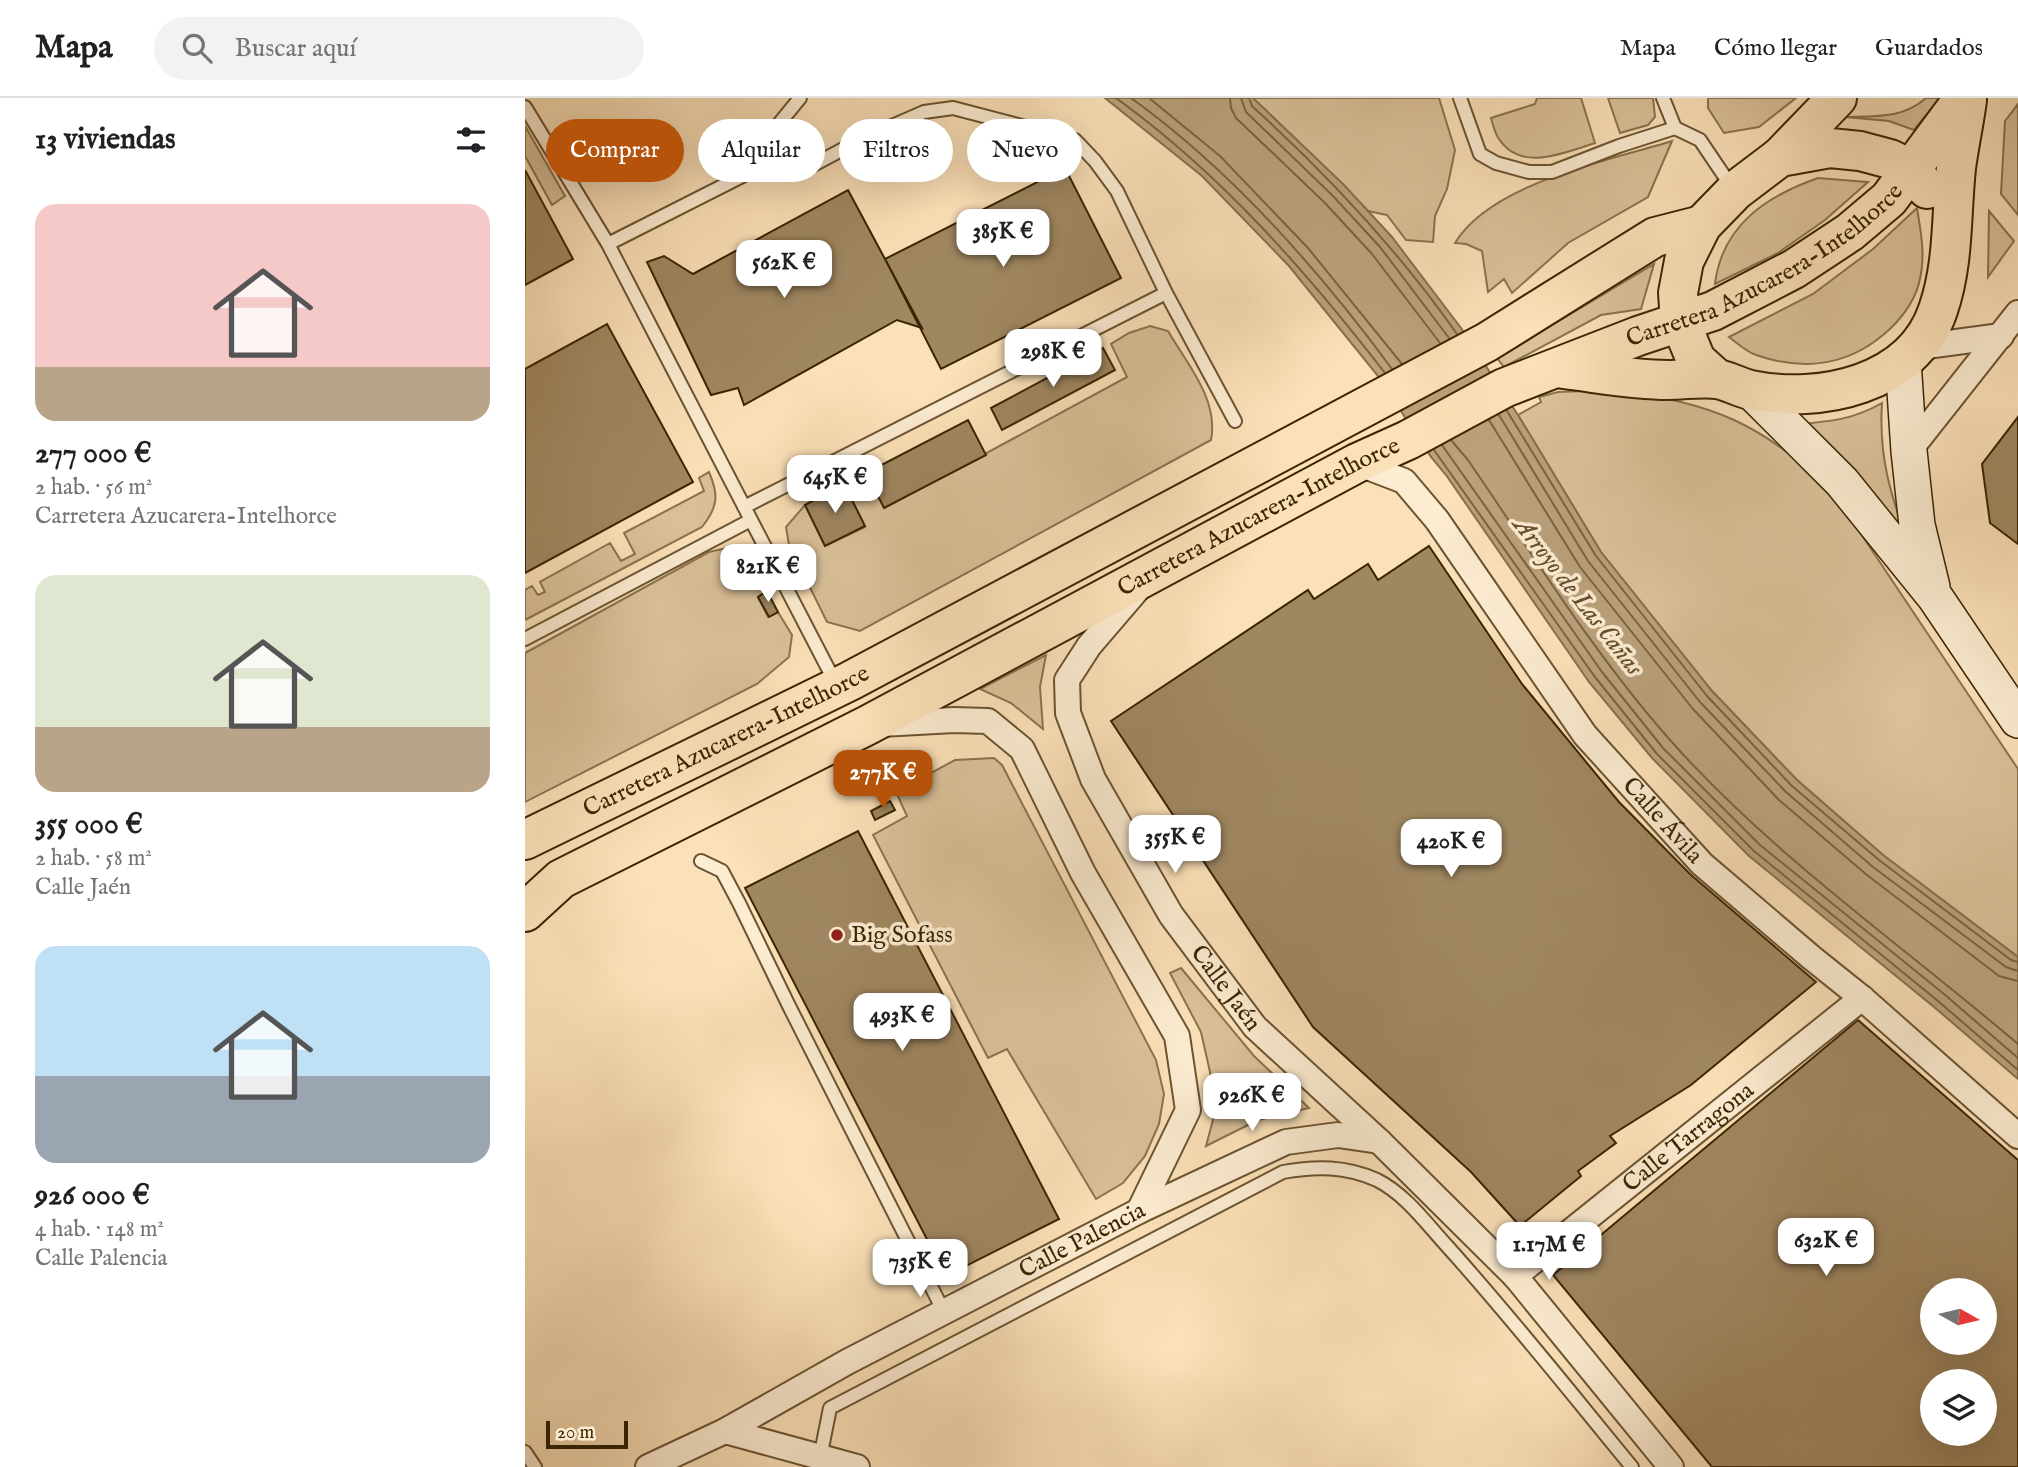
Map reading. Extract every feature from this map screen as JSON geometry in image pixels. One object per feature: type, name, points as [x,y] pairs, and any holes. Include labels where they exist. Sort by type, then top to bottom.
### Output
[{"type":"main road","points":[[1837,98],[1780,157],[1735,191],[1702,225],[1682,271],[1678,293],[1680,321],[1696,360],[1733,385],[1842,482],[1935,597],[2018,720]]},
{"type":"main road","points":[[1555,368],[1733,385],[1795,395],[1840,390],[1871,381],[1911,354],[1938,312],[1949,266],[1956,169],[1966,98]]},
{"type":"main road","name":"Carretera Azucarera-Intelhorce","points":[[525,912],[561,879],[868,725],[1357,463],[1408,440],[1504,388],[1713,311],[1794,269],[1860,224],[1889,199],[1966,98]]},
{"type":"main road","points":[[1780,157],[1830,148],[1890,159],[1912,170],[1930,193],[1944,229],[1949,266]]},
{"type":"main road","name":"Carretera Azucarera-Intelhorce","points":[[525,840],[838,687],[1487,342],[1655,237],[1702,225]]},
{"type":"main road","points":[[1911,354],[1909,451],[1917,525],[1935,597]]},
{"type":"street","points":[[1909,451],[2018,313]]},
{"type":"street","points":[[1911,354],[2001,336]]},
{"type":"street","name":"Calle Ávila","points":[[1357,463],[1404,481],[1429,510],[1585,734],[1702,864],[1862,998],[2018,1136]]},
{"type":"street","name":"Calle Jaén","points":[[1151,574],[1089,646],[1067,680],[1068,713],[1093,779],[1171,915],[1255,1027],[1379,1140],[1515,1276],[1671,1467]]},
{"type":"street","points":[[868,725],[954,720],[988,721],[1022,749],[1083,873],[1177,1036],[1188,1110],[1139,1211]]},
{"type":"street","name":"Calle Tarragona","points":[[1515,1276],[1862,998]]},
{"type":"street","name":"Calle Palencia","points":[[648,1467],[725,1431],[847,1362],[1139,1211],[1286,1142],[1338,1135],[1379,1140]]},
{"type":"street","points":[[725,1431],[857,1467]]},
{"type":"lane","points":[[783,119],[800,98]]},
{"type":"lane","points":[[1459,98],[1480,154],[1496,163],[1529,172],[1552,172],[1675,128]]},
{"type":"lane","points":[[1663,98],[1675,128],[1700,140],[1735,191]]},
{"type":"lane","points":[[525,107],[608,244],[838,687]]},
{"type":"lane","points":[[825,159],[924,112],[953,108],[1075,141],[1095,161],[1117,191],[1166,293],[1235,421]]},
{"type":"lane","points":[[608,244],[730,182]]},
{"type":"lane","points":[[744,507],[1166,293]]},
{"type":"lane","points":[[525,639],[751,520]]},
{"type":"lane","points":[[701,861],[722,871],[944,1312]]},
{"type":"lane","points":[[820,1458],[830,1408],[1283,1172],[1309,1167],[1348,1169],[1379,1181],[1406,1201],[1467,1268],[1632,1467]]},
{"type":"lane","points":[[525,1452],[535,1467]]},
{"type":"shaded area","points":[[1253,98],[1439,98],[1455,150],[1447,189],[1435,216],[1433,242],[1406,240],[1387,215],[1368,211]]},
{"type":"shaded area","points":[[1537,98],[1581,98],[1595,143],[1558,155],[1531,158],[1508,149],[1498,137],[1491,118],[1535,104]]},
{"type":"shaded area","points":[[1608,98],[1653,98],[1655,117],[1648,125],[1620,133]]},
{"type":"shaded area","points":[[1708,98],[1796,98],[1759,127],[1724,133],[1708,108]]},
{"type":"shaded area","points":[[1926,98],[1940,98],[1914,130],[1889,121],[1845,117],[1898,113]]},
{"type":"shaded area","points":[[2018,104],[2018,215],[2001,194],[2005,121]]},
{"type":"shaded area","points":[[525,126],[546,163],[546,182],[557,182],[565,196],[552,205],[525,156]]},
{"type":"shaded area","points":[[1672,141],[1648,197],[1568,243],[1512,293],[1504,279],[1488,292],[1482,251],[1466,244],[1455,243],[1472,222],[1495,205],[1523,190],[1585,166]]},
{"type":"shaded area","points":[[1818,178],[1868,182],[1825,220],[1778,253],[1715,284],[1719,263],[1737,229],[1765,204]]},
{"type":"shaded area","points":[[1917,208],[1922,254],[1917,290],[1900,318],[1869,345],[1839,359],[1807,364],[1773,360],[1753,354],[1729,337],[1813,294],[1873,249]]},
{"type":"shaded area","points":[[1989,211],[2014,241],[1988,277]]},
{"type":"shaded area","points":[[1654,264],[1641,309],[1601,315],[1504,367],[1497,358]]},
{"type":"shaded area","points":[[1150,326],[1168,331],[1200,383],[1210,411],[1211,440],[860,631],[827,622],[789,545],[786,527],[805,505],[825,546],[865,527],[844,484],[866,473],[885,508],[1127,377],[1111,344],[1129,333]]},
{"type":"shaded area","points":[[1612,390],[1678,401],[1734,420],[1785,450],[1835,495],[2018,769],[2018,957],[1883,855],[1797,780],[1712,691],[1601,552],[1518,415],[1541,402],[1539,397],[1558,392]]},
{"type":"shaded area","points":[[1882,403],[1885,464],[1913,559],[1801,424],[1843,418],[1862,413]]},
{"type":"shaded area","points":[[709,472],[715,501],[702,527],[525,620],[525,590],[532,586],[538,595],[545,592],[540,582],[610,543],[621,561],[635,554],[624,533],[704,491],[699,478]]},
{"type":"shaded area","points":[[731,547],[745,554],[767,591],[758,597],[768,617],[778,612],[792,635],[789,657],[757,684],[525,802],[525,653],[709,552]]},
{"type":"shaded area","points":[[1046,655],[1040,687],[1043,729],[1011,703],[980,689]]},
{"type":"shaded area","points":[[994,758],[1002,765],[1156,1060],[1164,1094],[1159,1124],[1145,1156],[1123,1183],[1096,1199],[1007,1049],[988,1058],[873,835],[907,816],[896,792],[955,760]]},
{"type":"shaded area","points":[[1181,968],[1254,1056],[1309,1108],[1258,1120],[1206,1146],[1214,1116],[1210,1072],[1201,1032],[1170,973]]},
{"type":"water","name":"Arroyo de Las Cañas","points":[[1105,98],[1253,98],[1344,185],[1392,237],[1461,328],[1518,415],[1601,552],[1712,691],[1797,780],[1883,855],[2018,957],[2018,1079],[1749,856],[1652,758],[1589,682],[1431,457],[1378,376],[1289,266],[1202,176]]},
{"type":"building","points":[[525,170],[573,259],[525,285]]},
{"type":"building","points":[[1037,182],[1072,182],[1121,278],[941,369],[885,259]]},
{"type":"building","points":[[848,190],[922,328],[897,320],[744,405],[738,388],[711,395],[647,262],[664,256],[693,274]]},
{"type":"building","points":[[607,324],[693,482],[525,573],[525,369]]},
{"type":"building","points":[[1103,348],[1115,370],[1002,430],[991,408]]},
{"type":"building","points":[[2018,417],[2018,544],[1990,523],[1982,464]]},
{"type":"building","points":[[968,420],[986,455],[884,508],[866,473]]},
{"type":"building","points":[[844,484],[865,526],[825,546],[805,505]]},
{"type":"building","points":[[1429,546],[1522,684],[1619,802],[1691,875],[1816,982],[1691,1085],[1610,1136],[1616,1143],[1578,1171],[1581,1176],[1520,1226],[1471,1172],[1313,1027],[1111,721],[1308,590],[1314,599],[1368,564],[1378,580]]},
{"type":"building","points":[[767,591],[778,612],[769,617],[758,597]]},
{"type":"building","points":[[890,801],[895,810],[875,820],[871,811]]},
{"type":"building","points":[[858,831],[1059,1219],[946,1276],[745,888]]},
{"type":"building","points":[[1858,1020],[2018,1160],[2018,1467],[1712,1467],[1553,1275]]},
{"type":"place","name":"Big Sofass","points":[[837,935]]}]
